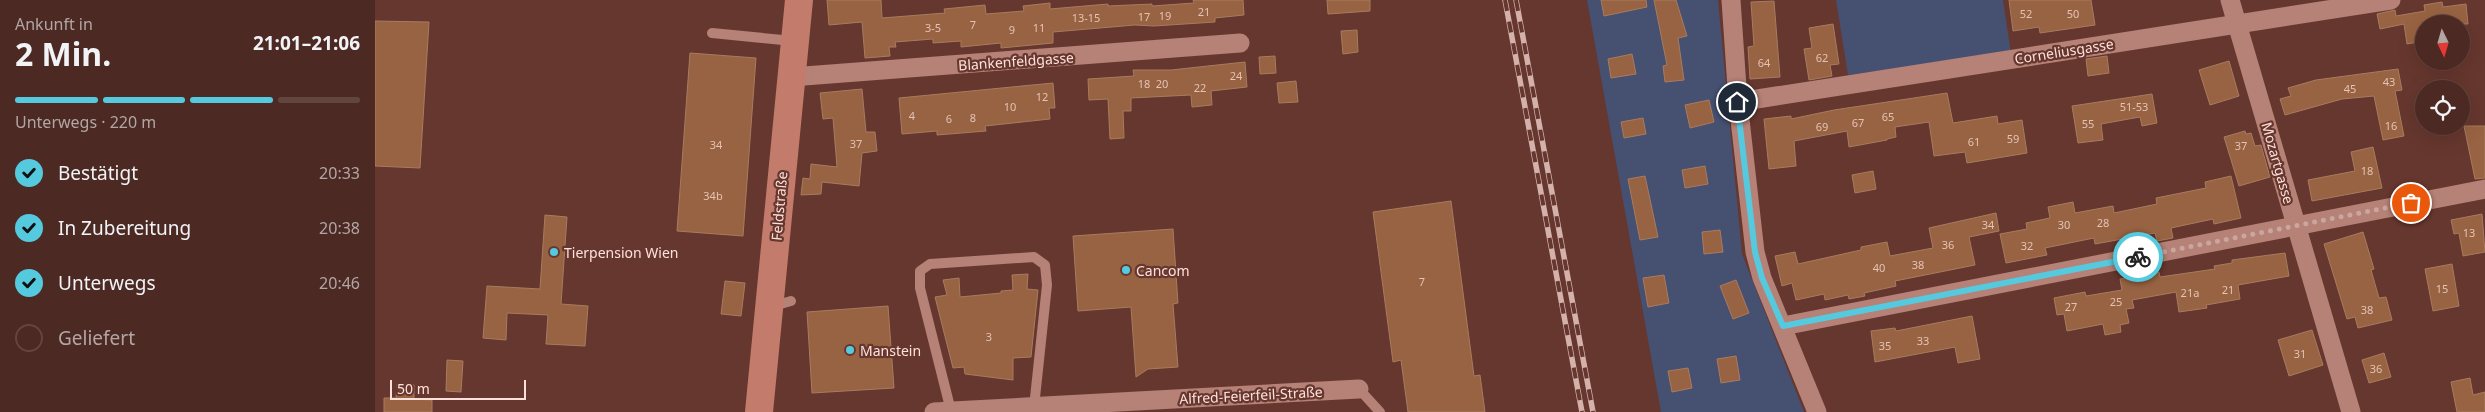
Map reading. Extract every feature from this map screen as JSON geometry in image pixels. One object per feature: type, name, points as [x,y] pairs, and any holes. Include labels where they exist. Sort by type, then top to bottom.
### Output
[{"type":"main road","name":"Feldstraße","points":[[759,412],[781,304],[793,42],[799,0]]},
{"type":"street","points":[[1731,0],[1737,102],[1755,252],[1762,278],[1817,412]]},
{"type":"street","name":"Mozartgasse","points":[[2230,0],[2351,412]]},
{"type":"street","name":"Corneliusgasse","points":[[1737,102],[2391,0]]},
{"type":"street","name":"Blankenfeldgasse","points":[[791,77],[1241,43]]},
{"type":"street","points":[[1783,326],[2485,189]]},
{"type":"street","name":"Alfred-Feierfeil-Straße","points":[[943,412],[1359,389]]},
{"type":"lane","points":[[712,33],[793,42]]},
{"type":"lane","points":[[943,412],[920,288],[920,271],[930,264],[1034,257],[1045,265],[1047,285],[1034,407]]},
{"type":"lane","points":[[1359,389],[1381,412]]},
{"type":"shaded area","points":[[1587,0],[1718,0],[1742,254],[1804,412],[1661,412]]},
{"type":"shaded area","points":[[1836,0],[2003,0],[2011,53],[1848,75]]},
{"type":"building","points":[[827,0],[881,0],[882,18],[945,13],[944,9],[985,5],[986,14],[1024,11],[1023,6],[1050,3],[1050,9],[1108,4],[1108,6],[1152,4],[1152,6],[1194,3],[1193,0],[1243,0],[1244,15],[1215,18],[1215,22],[1154,26],[1135,25],[1053,32],[1053,43],[1001,48],[1001,43],[961,47],[961,41],[933,43],[933,39],[895,42],[896,47],[889,47],[890,56],[865,58],[862,22],[829,25]]},
{"type":"building","points":[[1327,0],[1370,0],[1370,11],[1328,14]]},
{"type":"building","points":[[1601,0],[1646,0],[1647,7],[1604,16]]},
{"type":"building","points":[[1654,0],[1676,0],[1687,36],[1678,38],[1684,80],[1665,82],[1663,66],[1667,65]]},
{"type":"building","points":[[2009,0],[2091,0],[2095,25],[2040,33],[2039,27],[2013,31]]},
{"type":"building","points":[[1774,1],[1780,77],[1750,79],[1748,47],[1754,46],[1751,2]]},
{"type":"building","points":[[2442,2],[2443,7],[2466,4],[2467,15],[2415,15],[2415,43],[2407,44],[2404,24],[2380,29],[2377,14],[2395,10],[2396,16],[2425,11],[2424,5]]},
{"type":"building","points":[[375,21],[429,22],[420,168],[375,166]]},
{"type":"building","points":[[1833,24],[1839,64],[1830,65],[1832,76],[1809,80],[1804,49],[1812,48],[1809,28]]},
{"type":"building","points":[[1357,30],[1358,52],[1343,54],[1341,31]]},
{"type":"building","points":[[690,53],[756,58],[743,236],[677,231]]},
{"type":"building","points":[[1632,54],[1636,74],[1611,78],[1608,59]]},
{"type":"building","points":[[1275,56],[1276,73],[1260,74],[1259,57]]},
{"type":"building","points":[[2107,56],[2109,73],[2088,76],[2086,59]]},
{"type":"building","points":[[2229,61],[2239,96],[2210,105],[2199,70]]},
{"type":"building","points":[[1245,62],[1247,87],[1211,91],[1212,105],[1192,107],[1191,95],[1131,98],[1131,111],[1123,111],[1124,138],[1110,139],[1108,99],[1089,100],[1088,79],[1134,76],[1133,70],[1171,70]]},
{"type":"building","points":[[2398,69],[2402,90],[2395,91],[2404,136],[2383,140],[2374,96],[2342,99],[2285,115],[2280,99],[2291,96],[2288,88],[2316,80]]},
{"type":"building","points":[[1296,81],[1298,102],[1279,103],[1277,83]]},
{"type":"building","points":[[1053,83],[1055,108],[1049,108],[1050,119],[985,126],[986,131],[937,135],[937,131],[902,134],[899,98]]},
{"type":"building","points":[[862,89],[866,132],[875,132],[877,151],[862,153],[859,186],[822,182],[821,194],[801,195],[803,178],[810,179],[811,164],[837,167],[833,118],[823,119],[820,93]]},
{"type":"building","points":[[1947,93],[1953,123],[1997,116],[1998,124],[2022,120],[2027,153],[1967,163],[1965,152],[1934,156],[1929,122],[1895,127],[1896,137],[1849,147],[1847,131],[1794,141],[1796,166],[1769,169],[1764,119],[1791,116],[1791,119],[1834,110]]},
{"type":"building","points":[[2152,94],[2157,123],[2142,126],[2140,117],[2101,124],[2103,140],[2078,143],[2072,106]]},
{"type":"building","points":[[1709,100],[1714,122],[1690,128],[1685,105]]},
{"type":"building","points":[[1643,118],[1646,134],[1624,138],[1621,122]]},
{"type":"building","points":[[2470,126],[2485,126],[2485,178],[2475,179],[2466,135],[2470,135]]},
{"type":"building","points":[[2245,131],[2246,134],[2251,133],[2255,146],[2261,145],[2270,177],[2239,186],[2224,137]]},
{"type":"building","points":[[2373,147],[2382,188],[2312,201],[2308,180],[2355,171],[2351,152]]},
{"type":"building","points":[[1705,166],[1708,184],[1685,188],[1682,170]]},
{"type":"building","points":[[1873,171],[1876,189],[1855,193],[1852,175]]},
{"type":"building","points":[[1645,176],[1658,237],[1640,240],[1628,179]]},
{"type":"building","points":[[2231,176],[2241,218],[2214,224],[2213,219],[2171,228],[2173,238],[2157,241],[2155,233],[2095,244],[2094,238],[2045,248],[2047,255],[2006,263],[2000,234],[2027,229],[2026,223],[2050,218],[2048,207],[2073,202],[2075,213],[2113,206],[2114,213],[2157,204],[2156,198],[2206,188],[2205,182]]},
{"type":"building","points":[[1451,201],[1474,376],[1480,375],[1485,412],[1408,412],[1401,360],[1393,362],[1373,212]]},
{"type":"building","points":[[1996,213],[1999,231],[1969,237],[1975,265],[1895,281],[1896,286],[1864,293],[1865,296],[1849,299],[1848,295],[1825,300],[1824,294],[1796,300],[1792,283],[1782,286],[1775,256],[1795,252],[1798,264],[1861,250],[1861,247],[1887,242],[1890,256],[1933,248],[1929,228]]},
{"type":"building","points":[[2482,214],[2485,252],[2463,256],[2459,233],[2454,234],[2451,220]]},
{"type":"building","name":"Tierpension Wien","points":[[545,215],[567,217],[561,304],[588,306],[585,346],[546,344],[548,315],[507,313],[506,340],[483,338],[487,286],[540,289]]},
{"type":"building","name":"Cancom","points":[[1173,229],[1178,303],[1173,304],[1178,367],[1148,369],[1136,377],[1131,307],[1078,311],[1073,236]]},
{"type":"building","points":[[1720,230],[1723,252],[1704,254],[1702,232]]},
{"type":"building","points":[[2363,232],[2374,269],[2371,270],[2379,298],[2386,297],[2392,320],[2358,328],[2355,317],[2347,319],[2324,244]]},
{"type":"building","points":[[2285,253],[2289,276],[2238,285],[2240,299],[2206,305],[2207,308],[2179,312],[2176,292],[2132,300],[2134,308],[2126,309],[2129,323],[2120,325],[2121,332],[2105,335],[2103,324],[2067,331],[2064,314],[2057,315],[2054,298],[2085,292],[2086,296],[2122,290],[2120,279],[2159,272],[2160,277],[2215,269],[2214,266],[2232,263],[2232,260]]},
{"type":"building","points":[[2452,264],[2459,306],[2433,311],[2425,269]]},
{"type":"building","points":[[1028,274],[1027,289],[1038,290],[1031,357],[1013,358],[1013,380],[965,374],[964,367],[953,368],[935,297],[947,295],[943,280],[959,278],[960,297],[1013,290],[1012,275]]},
{"type":"building","points":[[1664,275],[1669,303],[1648,307],[1643,278]]},
{"type":"building","points":[[1736,280],[1749,313],[1733,319],[1720,286]]},
{"type":"building","points":[[725,281],[745,283],[741,316],[721,314]]},
{"type":"building","name":"Manstein","points":[[888,306],[894,388],[812,393],[807,312]]},
{"type":"building","points":[[1972,316],[1980,359],[1958,363],[1955,347],[1875,362],[1871,331],[1895,328],[1896,331]]},
{"type":"building","points":[[2312,330],[2323,365],[2289,376],[2278,340]]},
{"type":"building","points":[[2384,353],[2391,377],[2369,383],[2362,360]]},
{"type":"building","points":[[1736,356],[1740,380],[1721,383],[1717,359]]},
{"type":"building","points":[[447,360],[463,361],[461,392],[446,391]]},
{"type":"building","points":[[1688,368],[1692,388],[1672,392],[1668,371]]},
{"type":"building","points":[[2470,378],[2473,395],[2485,392],[2485,412],[2457,412],[2451,382]]},
{"type":"building","points":[[397,384],[414,385],[414,399],[432,400],[432,412],[384,412],[384,398],[396,398]]},
{"type":"railway","points":[[1505,0],[1582,412]]},
{"type":"railway","points":[[1516,0],[1593,412]]},
{"type":"way so far","points":[[2138,257],[2411,203]]},
{"type":"place","name":"Tierpension Wien","points":[[554,252]]},
{"type":"place","name":"Cancom","points":[[1126,270]]},
{"type":"place","name":"Manstein","points":[[850,350]]},
{"type":"route","points":[[1737,102],[1755,252],[1762,278],[1783,326],[2138,257]]}]
